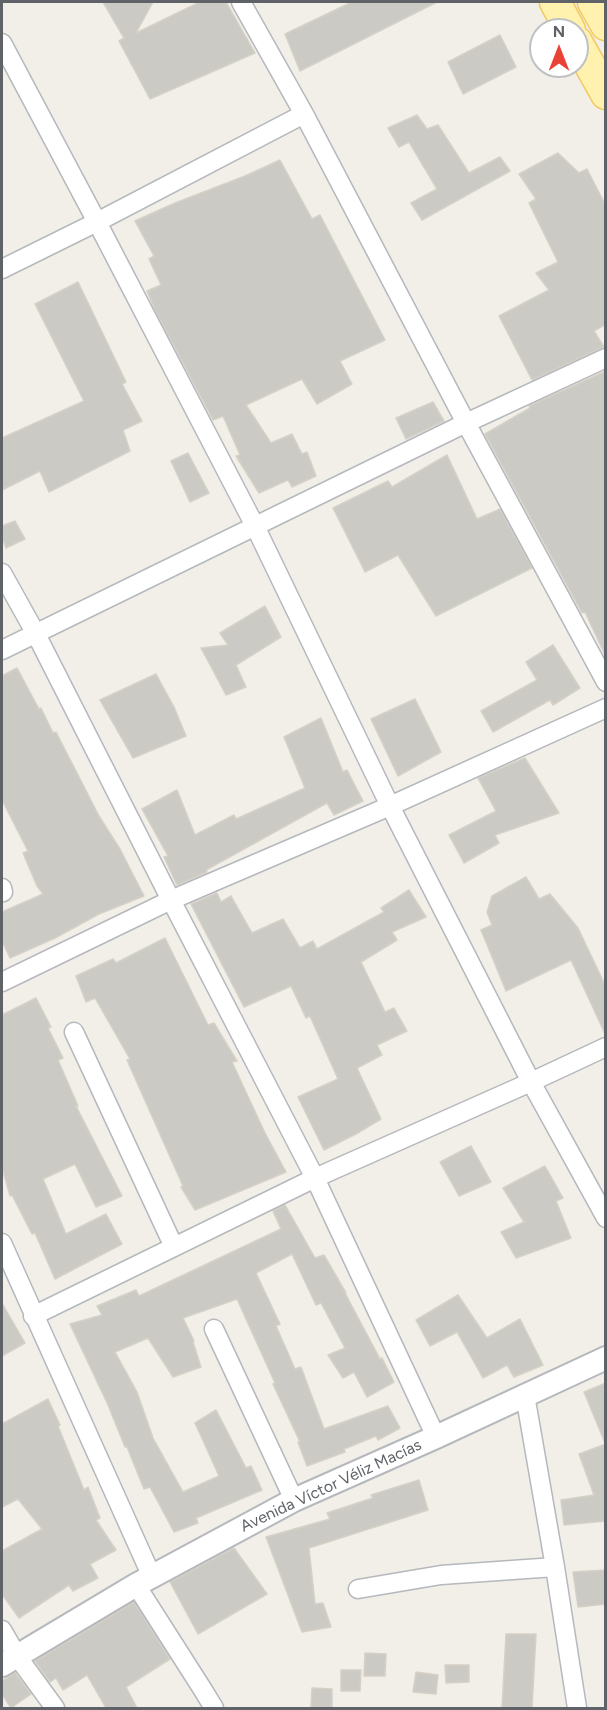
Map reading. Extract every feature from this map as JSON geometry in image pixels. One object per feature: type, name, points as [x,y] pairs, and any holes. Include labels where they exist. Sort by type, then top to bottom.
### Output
[{"type":"main road","points":[[555,2],[564,18]]},
{"type":"main road","points":[[592,2],[606,25]]},
{"type":"main road","points":[[589,64],[606,94]]},
{"type":"street","points":[[242,2],[606,682]]},
{"type":"street","points":[[2,43],[255,526],[390,806],[531,1082],[606,1218]]},
{"type":"street","points":[[2,269],[303,114]]},
{"type":"street","points":[[2,650],[466,423],[606,358]]},
{"type":"street","points":[[2,573],[36,634],[315,1178],[436,1437]]},
{"type":"street","points":[[2,982],[171,900],[390,806],[606,708]]},
{"type":"street","points":[[74,1032],[174,1247]]},
{"type":"street","points":[[33,1316],[315,1178],[606,1047]]},
{"type":"street","points":[[2,1243],[8,1276],[33,1316],[144,1581],[214,1708]]},
{"type":"street","points":[[214,1329],[294,1500]]},
{"type":"street","name":"Avenida Víctor Véliz Macías","points":[[9,1660],[144,1581],[294,1500],[606,1358]]},
{"type":"street","points":[[525,1395],[577,1708]]},
{"type":"street","points":[[358,1589],[441,1575],[555,1567]]},
{"type":"street","points":[[2,1630],[9,1660],[55,1708]]},
{"type":"building","points":[[103,2],[153,2],[136,33],[200,2],[226,2],[255,53],[150,99],[119,41],[124,38]]},
{"type":"building","points":[[352,2],[437,2],[300,71],[285,34]]},
{"type":"building","points":[[500,35],[516,67],[463,94],[448,62]]},
{"type":"building","points":[[417,115],[427,129],[438,125],[469,173],[500,157],[510,171],[422,220],[411,203],[437,189],[409,142],[399,147],[388,128]]},
{"type":"building","points":[[558,153],[579,173],[587,169],[606,206],[606,324],[594,331],[604,347],[532,380],[499,316],[549,290],[536,273],[558,262],[529,203],[536,199],[519,174]]},
{"type":"building","points":[[280,160],[312,219],[320,215],[385,340],[340,361],[352,384],[317,404],[302,379],[246,405],[271,443],[292,434],[302,454],[307,452],[316,476],[292,487],[288,480],[259,493],[236,456],[240,455],[223,416],[213,420],[155,310],[147,291],[161,285],[149,259],[154,256],[135,221]]},
{"type":"building","points":[[78,282],[126,382],[122,384],[142,421],[123,430],[130,451],[49,492],[40,471],[2,490],[2,438],[84,401],[35,304]]},
{"type":"building","points":[[606,371],[606,657],[585,612],[582,613],[485,434],[530,408],[529,406]]},
{"type":"building","points":[[433,402],[444,421],[406,439],[396,418]]},
{"type":"building","points":[[188,453],[209,493],[190,502],[171,461]]},
{"type":"building","points":[[447,455],[477,519],[500,509],[532,568],[436,616],[398,555],[365,572],[333,508],[388,481],[392,487]]},
{"type":"building","points":[[15,521],[25,539],[6,548],[2,537],[2,526]]},
{"type":"building","points":[[265,606],[281,637],[236,665],[246,687],[226,695],[201,648],[228,645],[220,633]]},
{"type":"building","points":[[553,645],[580,688],[553,705],[550,700],[493,732],[481,711],[537,680],[526,662]]},
{"type":"building","points":[[17,668],[53,733],[56,732],[99,816],[120,849],[144,896],[99,914],[55,938],[10,958],[2,941],[2,912],[43,894],[37,886],[23,853],[28,851],[2,800],[2,676]]},
{"type":"building","points":[[156,674],[174,707],[186,736],[133,758],[100,700]]},
{"type":"building","points":[[415,699],[441,752],[398,776],[371,719]]},
{"type":"building","points":[[321,718],[343,772],[347,770],[363,801],[334,815],[327,803],[206,870],[207,872],[177,885],[164,857],[168,856],[142,809],[177,790],[195,835],[234,815],[236,819],[305,788],[284,737]]},
{"type":"building","points":[[525,758],[559,813],[495,835],[499,843],[464,863],[449,835],[496,811],[478,778]]},
{"type":"building","points":[[526,877],[539,899],[550,894],[578,928],[606,987],[606,1036],[571,960],[506,991],[481,930],[492,925],[487,912],[492,896]]},
{"type":"building","points":[[409,890],[426,917],[392,932],[397,940],[361,962],[385,1012],[394,1008],[407,1031],[377,1045],[382,1055],[357,1068],[381,1119],[324,1150],[298,1097],[338,1079],[310,1016],[306,1018],[291,986],[244,1007],[191,904],[217,893],[221,902],[231,896],[252,933],[283,919],[300,948],[313,941],[317,949],[384,912],[381,908]]},
{"type":"building","points":[[165,938],[208,1025],[214,1023],[237,1061],[232,1062],[286,1172],[195,1210],[181,1187],[183,1186],[127,1060],[130,1059],[95,998],[86,1002],[76,976],[113,959],[116,963]]},
{"type":"building","points":[[36,998],[63,1058],[58,1060],[78,1106],[76,1106],[122,1196],[96,1207],[75,1164],[43,1179],[66,1234],[106,1214],[122,1244],[55,1279],[35,1233],[32,1234],[12,1195],[10,1196],[2,1167],[2,1015]]},
{"type":"building","points":[[471,1146],[491,1182],[459,1196],[440,1162]]},
{"type":"building","points":[[545,1166],[563,1198],[556,1201],[571,1238],[516,1258],[501,1232],[524,1222],[503,1188]]},
{"type":"building","points":[[285,1205],[315,1258],[324,1255],[394,1382],[367,1397],[354,1372],[343,1378],[328,1355],[345,1348],[321,1303],[316,1305],[292,1254],[256,1273],[280,1324],[276,1326],[295,1369],[301,1367],[324,1429],[388,1406],[400,1428],[378,1440],[376,1436],[344,1449],[345,1452],[307,1466],[298,1442],[300,1442],[237,1299],[183,1318],[194,1341],[201,1367],[173,1377],[148,1338],[115,1352],[137,1392],[153,1438],[183,1492],[219,1476],[195,1423],[216,1410],[246,1468],[251,1466],[262,1490],[196,1518],[198,1523],[174,1532],[150,1487],[144,1489],[70,1324],[102,1315],[97,1306],[136,1290],[139,1296],[281,1229],[273,1211]]},
{"type":"building","points":[[458,1295],[487,1338],[520,1319],[543,1365],[514,1377],[507,1365],[483,1378],[457,1332],[430,1346],[416,1320]]},
{"type":"building","points":[[2,1303],[25,1343],[2,1356]]},
{"type":"building","points":[[606,1383],[606,1443],[605,1443],[584,1392]]},
{"type":"building","points":[[48,1399],[84,1490],[88,1487],[100,1518],[96,1520],[116,1550],[90,1564],[98,1578],[73,1591],[69,1585],[19,1618],[2,1594],[2,1551],[42,1529],[18,1499],[2,1507],[2,1424]]},
{"type":"building","points":[[606,1444],[606,1521],[564,1525],[561,1500],[594,1495],[579,1454]]},
{"type":"building","points":[[419,1480],[428,1510],[309,1548],[315,1604],[323,1603],[331,1627],[302,1632],[266,1537],[330,1519],[327,1513],[373,1498],[371,1495]]},
{"type":"building","points":[[234,1548],[267,1594],[198,1634],[170,1582]]},
{"type":"building","points":[[606,1570],[606,1604],[578,1607],[573,1572]]},
{"type":"building","points":[[134,1602],[170,1659],[126,1687],[137,1708],[106,1708],[87,1675],[63,1690],[56,1678],[50,1682],[35,1661]]},
{"type":"building","points":[[506,1634],[536,1634],[532,1708],[502,1708]]},
{"type":"building","points":[[365,1653],[386,1654],[385,1676],[364,1676]]},
{"type":"building","points":[[445,1665],[469,1665],[469,1682],[446,1683]]},
{"type":"building","points":[[341,1670],[361,1670],[360,1691],[341,1691]]},
{"type":"building","points":[[416,1672],[438,1675],[436,1694],[413,1692]]},
{"type":"building","points":[[15,1673],[31,1694],[11,1708],[2,1694],[2,1681]]},
{"type":"building","points":[[312,1688],[332,1689],[332,1708],[311,1708]]}]
